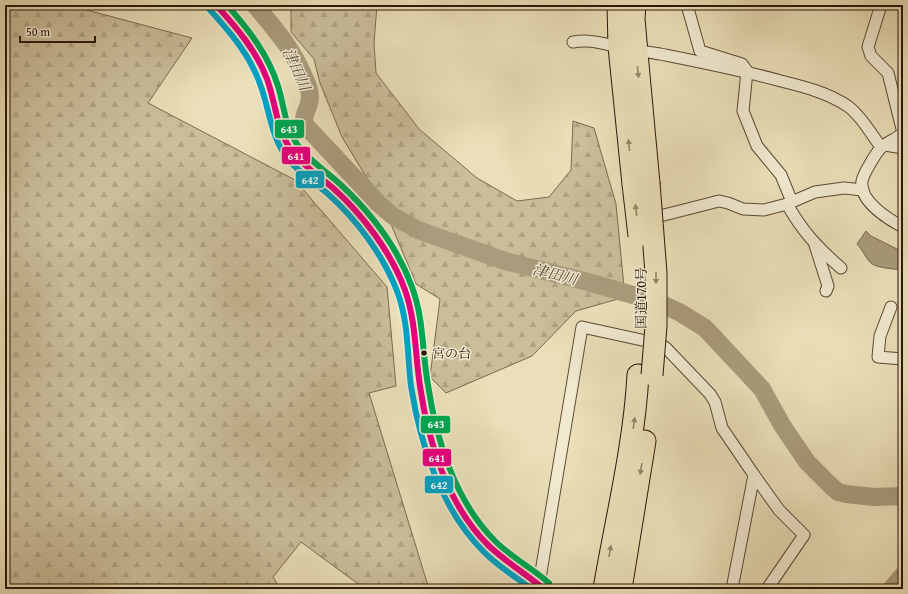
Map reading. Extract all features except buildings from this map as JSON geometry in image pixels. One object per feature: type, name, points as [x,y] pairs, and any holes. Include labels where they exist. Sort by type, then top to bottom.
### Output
[{"type":"highway","name":"国道170号","points":[[618,5],[628,48],[641,184],[639,232],[642,271],[642,324],[648,421],[621,589]]},
{"type":"highway","name":"国道170号","points":[[628,48],[635,5]]},
{"type":"highway","name":"国道170号","points":[[604,589],[636,411],[645,375]]},
{"type":"main road","points":[[216,5],[250,46],[267,77],[281,129],[292,151],[349,205],[383,247],[397,272],[405,291],[412,321],[420,388],[426,422],[441,467],[463,514],[490,547],[541,587]]},
{"type":"street","points":[[687,5],[700,51],[742,64],[747,72],[743,110],[757,146],[780,176],[795,218],[813,241],[841,268]]},
{"type":"street","points":[[881,5],[868,47],[871,56],[888,73],[903,133],[883,146],[862,181],[863,190],[867,199],[889,220],[903,227]]},
{"type":"street","points":[[573,42],[598,41],[747,72],[814,90],[849,107],[865,123],[870,133],[883,146],[903,148]]},
{"type":"street","points":[[664,216],[719,201],[743,209],[764,210],[789,203],[815,192],[844,188],[863,190]]},
{"type":"street","points":[[813,241],[828,286],[826,291]]},
{"type":"street","points":[[891,307],[880,336],[878,357],[903,360]]},
{"type":"street","points":[[541,587],[582,328],[660,344],[666,348],[710,394],[715,402],[722,428],[779,510],[804,535],[767,589]]},
{"type":"street","points":[[732,589],[754,475]]},
{"type":"green space","points":[[5,5],[68,5],[192,38],[148,103],[295,180],[387,287],[396,386],[369,393],[429,589],[365,589],[301,542],[273,577],[280,589],[5,589]]},
{"type":"green space","points":[[291,5],[377,5],[374,43],[376,73],[419,129],[477,178],[517,201],[549,197],[571,170],[573,121],[594,128],[616,204],[625,297],[576,311],[532,356],[446,393],[430,377],[440,299],[416,284],[383,205],[342,137],[320,83],[314,59],[291,32]]},
{"type":"shaded area","points":[[866,231],[871,236],[903,252],[903,270],[880,267],[870,262],[857,244]]},
{"type":"waterway","name":"津田川","points":[[255,5],[289,48],[300,67],[307,84],[310,97],[304,124],[379,204],[393,216],[418,230],[505,261],[588,282],[657,302],[679,312],[705,328],[762,389],[782,425],[807,462],[838,492],[874,497],[903,496]]},
{"type":"waterway","name":"津田川","points":[[891,589],[903,575]]},
{"type":"transit line","name":"641","points":[[216,5],[245,39],[257,58],[270,88],[279,125],[292,151],[311,171],[333,188],[355,210],[384,248],[399,276],[409,302],[415,338],[418,374],[428,429],[442,472],[451,493],[462,512],[489,546],[544,589]]},
{"type":"transit line","name":"643","points":[[227,5],[257,42],[269,63],[278,86],[290,130],[301,150],[340,184],[362,206],[382,231],[399,258],[416,299],[419,311],[426,373],[436,427],[442,448],[458,488],[481,525],[495,541],[549,583]]},
{"type":"transit line","name":"642","points":[[210,10],[232,35],[251,63],[263,93],[276,138],[289,161],[328,194],[349,215],[377,251],[391,278],[397,291],[404,315],[411,386],[420,430],[435,474],[444,496],[455,516],[468,534],[488,556],[531,589]]},
{"type":"place","name":"宮の台","points":[[424,353]]}]
